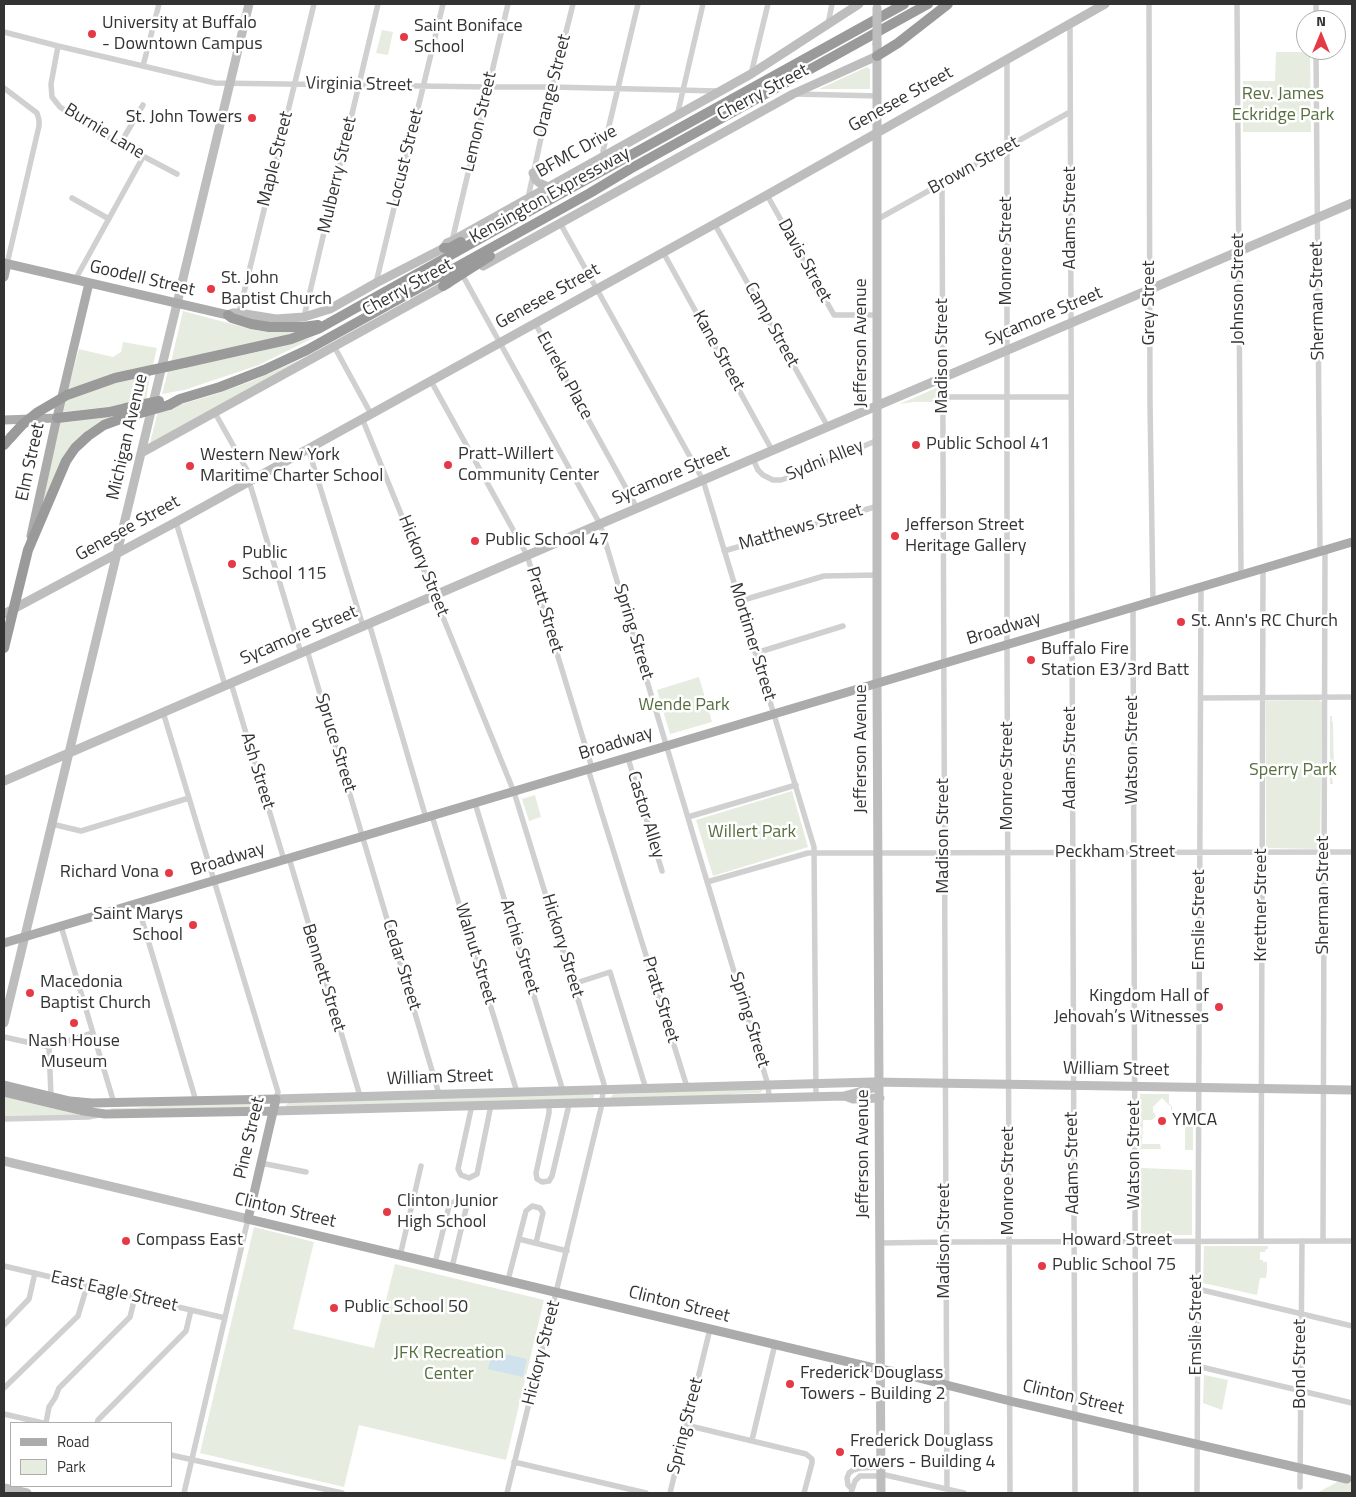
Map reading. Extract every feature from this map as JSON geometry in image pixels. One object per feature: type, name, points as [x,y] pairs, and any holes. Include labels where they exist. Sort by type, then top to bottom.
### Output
[{"type":"highway","name":"Kensington Expressway","points":[[349,312],[904,4]]},
{"type":"highway","name":"Kensington Expressway","points":[[125,413],[169,405],[180,399],[220,387],[286,360],[928,4]]},
{"type":"highway","points":[[878,56],[948,4]]},
{"type":"highway","points":[[443,286],[559,216],[590,193]]},
{"type":"highway","points":[[448,244],[450,248],[544,203]]},
{"type":"highway","points":[[234,314],[232,318],[251,324],[286,328],[318,324],[349,312]]},
{"type":"highway","points":[[7,441],[38,412],[67,395],[116,378],[291,339],[320,328],[349,312]]},
{"type":"highway","points":[[57,418],[125,413]]},
{"type":"highway","points":[[28,550],[59,476],[75,448],[88,436],[125,413]]},
{"type":"highway","name":"Elm Street","points":[[4,648],[8,612],[28,550]]},
{"type":"main road","name":"Goodell Street","points":[[5,264],[176,303],[234,314]]},
{"type":"main road","points":[[4,277],[5,264]]},
{"type":"main road","name":"Elm Street","points":[[28,550],[89,283]]},
{"type":"main road","points":[[4,420],[57,418]]},
{"type":"main road","name":"Broadway","points":[[4,943],[1352,542]]},
{"type":"main road","name":"William Street","points":[[4,1086],[76,1102],[114,1103],[276,1099]]},
{"type":"main road","name":"William Street","points":[[4,1092],[84,1111],[106,1114],[273,1111]]},
{"type":"main road","name":"Pine Street","points":[[248,1219],[276,1099]]},
{"type":"main road","name":"Clinton Street","points":[[248,1219],[946,1384],[1010,1401],[1347,1479]]},
{"type":"street","points":[[143,66],[159,4]]},
{"type":"street","name":"Michigan Avenue","points":[[4,1024],[249,4]]},
{"type":"street","name":"Maple Street","points":[[234,314],[314,4]]},
{"type":"street","name":"Mulberry Street","points":[[304,316],[378,4]]},
{"type":"street","name":"Locust Street","points":[[376,283],[443,4]]},
{"type":"street","name":"Lemon Street","points":[[448,244],[508,4]]},
{"type":"street","name":"Orange Street","points":[[528,198],[552,87],[573,4]]},
{"type":"street","points":[[604,157],[603,151],[638,4]]},
{"type":"street","points":[[676,116],[703,4]]},
{"type":"street","points":[[751,74],[768,4]]},
{"type":"street","points":[[828,24],[832,4]]},
{"type":"street","name":"BFMC Drive","points":[[304,316],[330,309],[604,157],[751,74],[859,4]]},
{"type":"street","name":"Genesee Street","points":[[8,612],[176,522],[767,195],[1105,4]]},
{"type":"street","name":"Grey Street","points":[[1149,4],[1153,601]]},
{"type":"street","name":"Johnson Street","points":[[1237,4],[1241,575]]},
{"type":"street","name":"Jefferson Avenue","points":[[877,6],[881,1493]]},
{"type":"street","name":"Adams Street","points":[[1070,24],[1074,1493]]},
{"type":"street","name":"Virginia Street","points":[[4,32],[215,83],[720,91]]},
{"type":"street","name":"Burnie Lane","points":[[58,46],[50,84],[52,97],[60,107],[120,144],[177,174]]},
{"type":"street","name":"Cherry Street","points":[[141,453],[335,348],[443,286],[793,94],[878,56]]},
{"type":"street","name":"Monroe Street","points":[[1007,58],[1010,1493]]},
{"type":"street","name":"Sherman Street","points":[[1316,60],[1316,219],[1325,698],[1323,1241]]},
{"type":"street","points":[[4,88],[36,113],[40,126],[5,264]]},
{"type":"street","points":[[793,94],[878,96]]},
{"type":"street","points":[[120,144],[143,105]]},
{"type":"street","name":"Brown Street","points":[[878,219],[1070,112]]},
{"type":"street","points":[[75,280],[144,157]]},
{"type":"street","points":[[533,173],[536,180],[548,187]]},
{"type":"street","name":"Madison Street","points":[[942,184],[947,1489]]},
{"type":"street","name":"Davis Street","points":[[767,195],[834,315],[878,315]]},
{"type":"street","points":[[72,198],[109,219]]},
{"type":"street","name":"Sycamore Street","points":[[4,781],[527,555],[1352,203]]},
{"type":"street","name":"Mortimer Street","points":[[560,222],[703,480],[796,785],[814,847],[816,1096]]},
{"type":"street","name":"Camp Street","points":[[714,224],[828,426]]},
{"type":"street","name":"Kane Street","points":[[663,252],[772,450]]},
{"type":"street","name":"Spring Street","points":[[463,276],[600,524],[768,1085],[769,1098]]},
{"type":"street","name":"Goodell Street","points":[[234,314],[276,319],[304,316]]},
{"type":"street","name":"Eureka Place","points":[[535,323],[637,508]]},
{"type":"street","name":"Hickory Street","points":[[335,348],[366,416],[434,595],[514,792],[604,1084],[602,1102],[508,1493]]},
{"type":"street","name":"Pratt Street","points":[[431,381],[527,555],[687,1087]]},
{"type":"street","points":[[943,397],[1071,397]]},
{"type":"street","name":"Spruce Street","points":[[215,413],[250,480],[363,836]]},
{"type":"street","name":"Sydni Alley","points":[[753,459],[758,470],[763,475],[773,480],[781,480],[878,440]]},
{"type":"street","name":"Walnut Street","points":[[308,448],[517,1092]]},
{"type":"street","name":"Matthews Street","points":[[724,551],[878,506]]},
{"type":"street","name":"Ash Street","points":[[176,522],[286,859]]},
{"type":"street","name":"Krettner Street","points":[[1261,1241],[1263,569]]},
{"type":"street","points":[[740,601],[824,576],[878,575]]},
{"type":"street","name":"Emslie Street","points":[[1197,1493],[1202,587]]},
{"type":"street","name":"Watson Street","points":[[1133,607],[1136,1493]]},
{"type":"street","points":[[756,653],[843,626]]},
{"type":"street","points":[[1201,698],[1352,697]]},
{"type":"street","name":"Pine Street","points":[[164,712],[278,1092],[276,1099]]},
{"type":"street","name":"Castor Alley","points":[[628,758],[662,871]]},
{"type":"street","points":[[688,817],[796,785]]},
{"type":"street","points":[[52,824],[81,831],[189,798]]},
{"type":"street","name":"Archie Street","points":[[475,803],[563,1091]]},
{"type":"street","name":"Cedar Street","points":[[363,836],[439,1094]]},
{"type":"street","name":"Peckham Street","points":[[707,882],[808,853],[1352,852]]},
{"type":"street","name":"Bennett Street","points":[[286,859],[360,1096]]},
{"type":"street","points":[[137,904],[196,1101]]},
{"type":"street","points":[[61,926],[114,1103]]},
{"type":"street","points":[[573,984],[610,972],[646,1089]]},
{"type":"street","points":[[4,1037],[49,1047],[92,1033]]},
{"type":"street","points":[[49,1047],[51,1096]]},
{"type":"street","name":"William Street","points":[[276,1099],[880,1083],[1352,1090]]},
{"type":"street","name":"William Street","points":[[273,1111],[844,1096],[873,1088],[880,1083]]},
{"type":"street","points":[[844,1096],[853,1099],[880,1098]]},
{"type":"street","points":[[550,1103],[536,1174],[538,1180],[542,1182],[549,1181],[552,1176],[568,1103]]},
{"type":"street","points":[[472,1106],[458,1169],[462,1175],[469,1178],[477,1174],[491,1105]]},
{"type":"street","name":"William Street","points":[[4,1119],[88,1117],[106,1114]]},
{"type":"street","name":"Clinton Street","points":[[4,1161],[248,1219]]},
{"type":"street","points":[[261,1163],[306,1172]]},
{"type":"street","points":[[400,1256],[421,1166]]},
{"type":"street","points":[[435,1263],[449,1206],[455,1201],[459,1201],[465,1204],[466,1209],[452,1267]]},
{"type":"street","points":[[508,1280],[526,1211],[529,1207],[537,1206],[543,1213],[536,1243]]},
{"type":"street","name":"Pine Street","points":[[184,1493],[248,1219]]},
{"type":"street","points":[[519,1239],[567,1251]]},
{"type":"street","name":"Bond Street","points":[[1300,1487],[1302,1240]]},
{"type":"street","name":"Howard Street","points":[[881,1243],[1352,1241]]},
{"type":"street","name":"East Eagle Street","points":[[4,1266],[225,1318]]},
{"type":"street","points":[[4,1325],[30,1299],[34,1273]]},
{"type":"street","points":[[4,1388],[78,1316],[87,1286]]},
{"type":"street","points":[[1198,1289],[1352,1326]]},
{"type":"street","points":[[44,1422],[49,1407],[59,1388],[130,1317],[135,1297]]},
{"type":"street","points":[[97,1422],[186,1330],[191,1310]]},
{"type":"street","name":"Spring Street","points":[[670,1493],[710,1329]]},
{"type":"street","points":[[752,1440],[775,1344]]},
{"type":"street","points":[[1197,1366],[1352,1403]]},
{"type":"street","points":[[4,1414],[40,1422]]},
{"type":"street","points":[[686,1424],[806,1454],[812,1459],[804,1493]]},
{"type":"street","points":[[172,1455],[342,1493]]},
{"type":"street","points":[[514,1462],[646,1493]]},
{"type":"street","points":[[851,1491],[860,1476],[881,1472],[964,1493]]},
{"type":"street","points":[[4,1488],[27,1493]]},
{"type":"green space","points":[[382,30],[393,32],[388,55],[376,53]]},
{"type":"green space","name":"Rev. James Eckridge Park","points":[[1276,52],[1296,52],[1296,60],[1310,60],[1311,132],[1243,132],[1243,81],[1275,81]]},
{"type":"green space","points":[[867,67],[870,69],[870,89],[819,89]]},
{"type":"green space","points":[[183,311],[254,330],[269,332],[301,331],[289,336],[171,362]]},
{"type":"green space","points":[[315,337],[259,365],[184,390],[162,394],[168,371],[258,352]]},
{"type":"green space","points":[[123,342],[157,348],[153,365],[68,389],[79,349],[113,357],[121,352]]},
{"type":"green space","points":[[315,353],[150,443],[158,411],[252,381]]},
{"type":"green space","points":[[150,376],[146,400],[115,406],[63,412],[66,401],[83,393],[112,384]]},
{"type":"green space","points":[[936,388],[938,390],[938,402],[900,404]]},
{"type":"green space","points":[[115,414],[89,431],[43,502],[61,422]]},
{"type":"green space","name":"Wende Park","points":[[699,677],[712,722],[670,734],[657,690]]},
{"type":"green space","name":"Sperry Park","points":[[1318,700],[1322,703],[1320,847],[1317,849],[1267,848],[1266,701]]},
{"type":"green space","points":[[1330,716],[1332,716],[1333,722],[1333,784],[1330,784]]},
{"type":"green space","name":"Willert Park","points":[[792,791],[808,847],[713,876],[696,820]]},
{"type":"green space","points":[[535,795],[541,817],[529,821],[522,799]]},
{"type":"green space","points":[[762,1088],[763,1090],[760,1093],[732,1094],[725,1097],[611,1099],[613,1094],[644,1093],[650,1090]]},
{"type":"green space","points":[[593,1093],[593,1099],[285,1106],[288,1103]]},
{"type":"green space","points":[[1140,1094],[1169,1094],[1172,1112],[1167,1115],[1171,1112],[1171,1107],[1162,1098],[1153,1107],[1153,1112],[1156,1116],[1152,1120],[1143,1120],[1142,1144],[1160,1144],[1161,1149],[1140,1149]]},
{"type":"green space","points":[[4,1096],[77,1113],[78,1115],[4,1117]]},
{"type":"green space","points":[[264,1102],[262,1107],[111,1111],[111,1108],[135,1108],[176,1103]]},
{"type":"green space","points":[[1185,1119],[1193,1119],[1193,1150],[1185,1150]]},
{"type":"green space","points":[[1141,1168],[1192,1170],[1192,1235],[1141,1235]]},
{"type":"green space","name":"JFK Recreation Center","points":[[254,1227],[314,1242],[293,1329],[374,1348],[395,1264],[544,1300],[506,1460],[359,1425],[344,1487],[200,1453]]},
{"type":"green space","points":[[1204,1246],[1268,1246],[1265,1252],[1260,1252],[1260,1260],[1267,1262],[1267,1271],[1266,1278],[1260,1278],[1257,1295],[1203,1283]]},
{"type":"green space","points":[[1204,1375],[1228,1380],[1222,1410],[1203,1403]]},
{"type":"green space","points":[[1352,1474],[1352,1493],[1317,1493]]},
{"type":"water","points":[[492,1351],[527,1359],[523,1377],[488,1369]]},
{"type":"place","name":"University at Buffalo - Downtown Campus","points":[[92,34]]},
{"type":"place","name":"Saint Boniface School","points":[[404,37]]},
{"type":"place","name":"St. John Towers","points":[[252,118]]},
{"type":"place","name":"St. John Baptist Church","points":[[211,289]]},
{"type":"place","name":"Public School 41","points":[[916,445]]},
{"type":"place","name":"Pratt-Willert Community Center","points":[[448,465]]},
{"type":"place","name":"Western New York Maritime Charter School","points":[[190,466]]},
{"type":"place","name":"Jefferson Street Heritage Gallery","points":[[895,536]]},
{"type":"place","name":"Public School 47","points":[[475,541]]},
{"type":"place","name":"Public School 115","points":[[232,564]]},
{"type":"place","name":"St. Ann's RC Church","points":[[1181,622]]},
{"type":"place","name":"Buffalo Fire Station E3/3rd Batt","points":[[1031,660]]},
{"type":"place","name":"Richard Vona","points":[[169,873]]},
{"type":"place","name":"Saint Marys School","points":[[193,925]]},
{"type":"place","name":"Macedonia Baptist Church","points":[[30,993]]},
{"type":"place","name":"Kingdom Hall of Jehovah’s Witnesses","points":[[1219,1007]]},
{"type":"place","name":"Nash House Museum","points":[[74,1023]]},
{"type":"place","name":"YMCA","points":[[1162,1121]]},
{"type":"place","name":"Clinton Junior High School","points":[[387,1212]]},
{"type":"place","name":"Compass East","points":[[126,1241]]},
{"type":"place","name":"Public School 75","points":[[1042,1266]]},
{"type":"place","name":"Public School 50","points":[[334,1308]]},
{"type":"place","name":"Frederick Douglass Towers - Building 2","points":[[790,1384]]},
{"type":"place","name":"Frederick Douglass Towers - Building 4","points":[[840,1452]]}]
